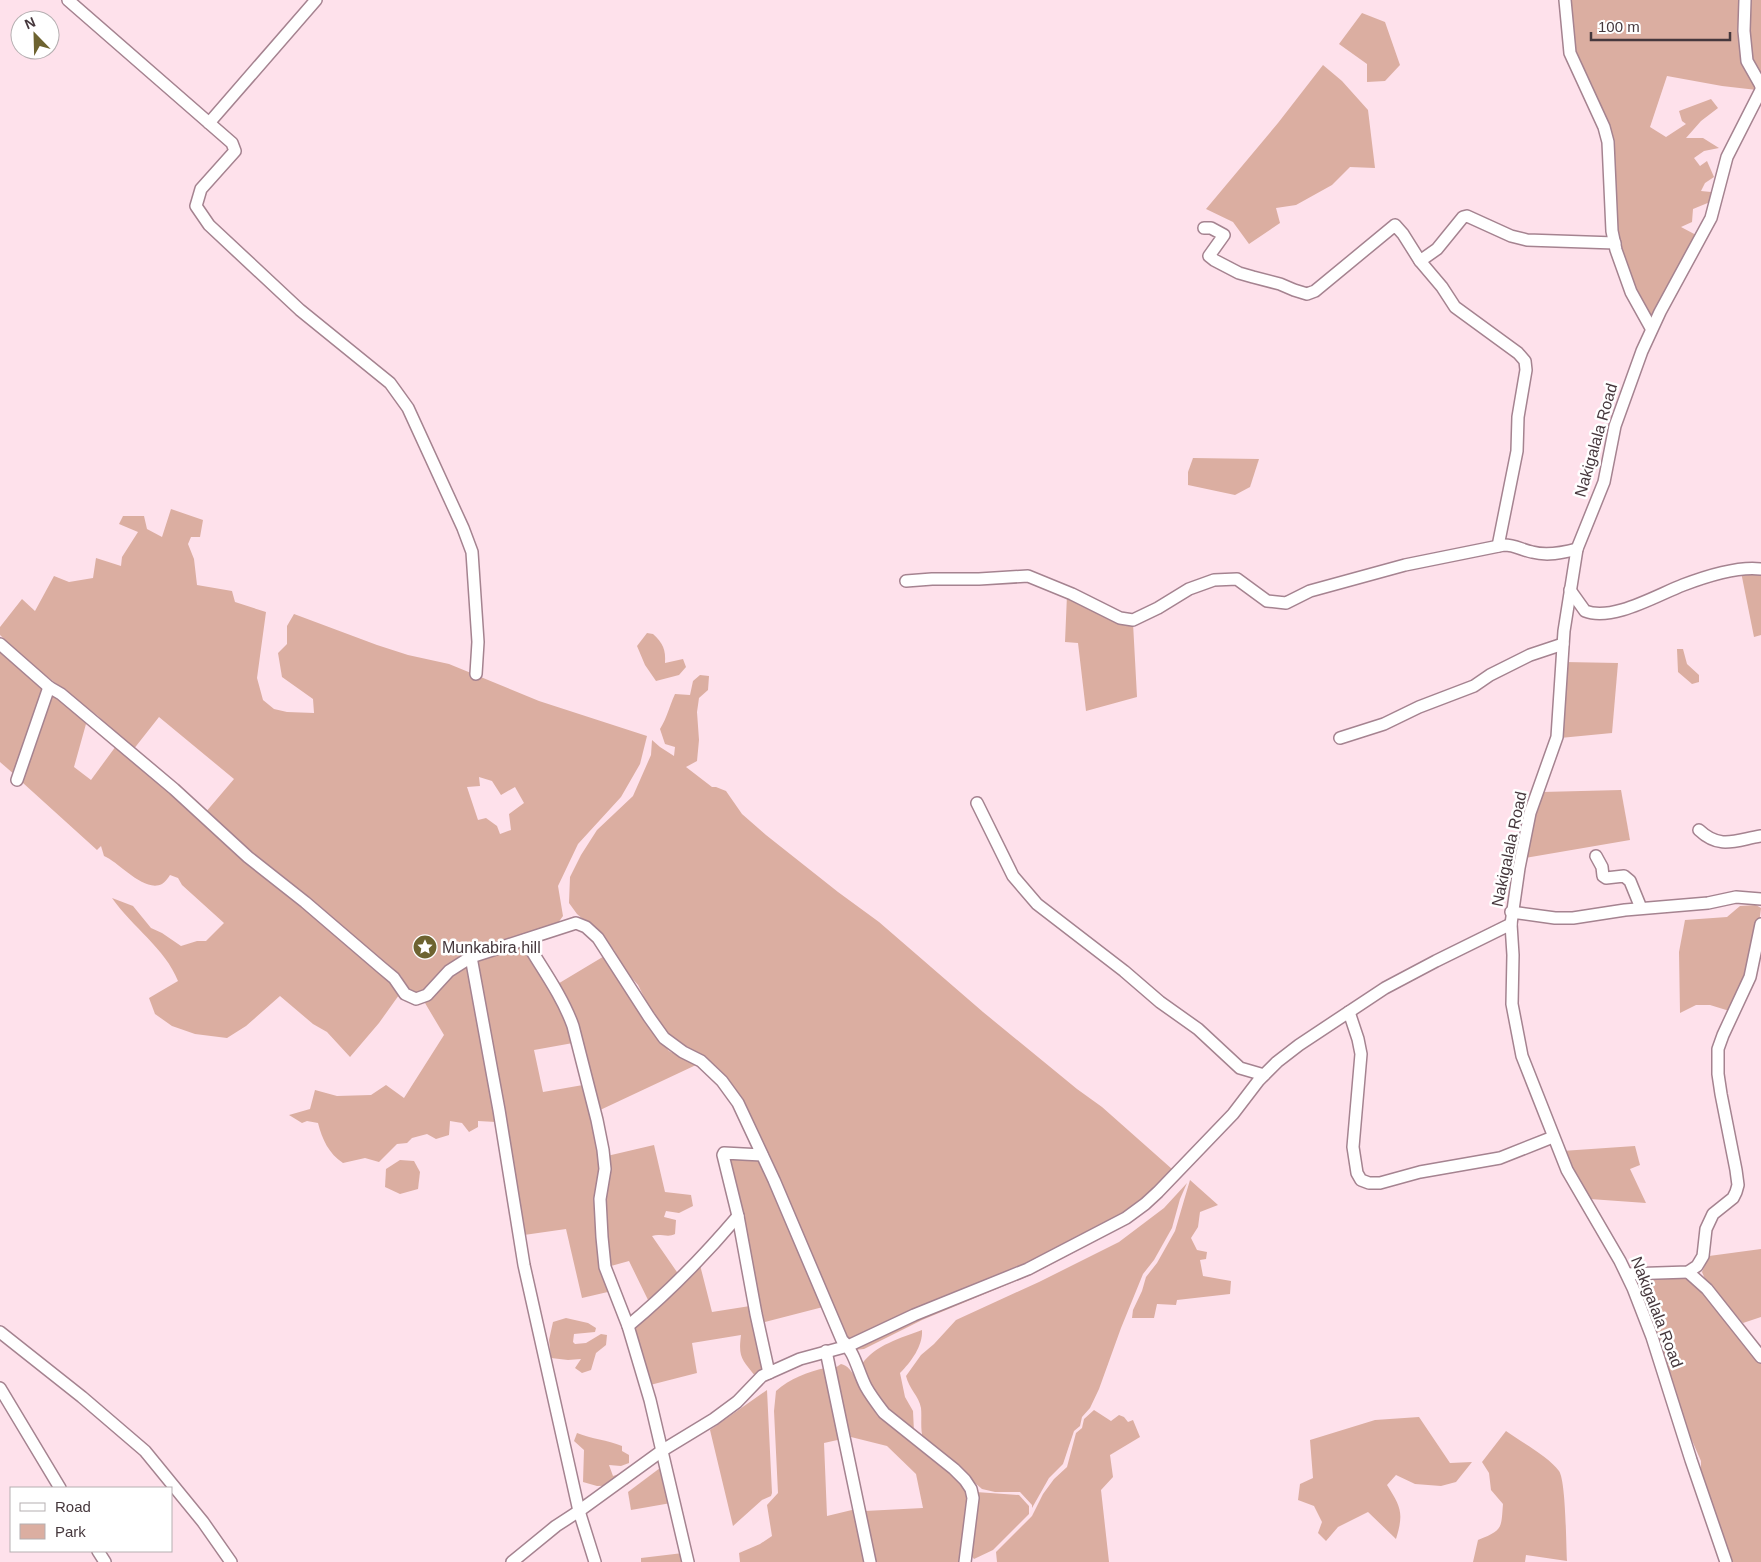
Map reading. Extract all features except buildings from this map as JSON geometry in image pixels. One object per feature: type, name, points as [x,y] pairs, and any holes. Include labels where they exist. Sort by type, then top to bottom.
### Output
[{"type":"street","points":[[68,0],[232,143],[235,151],[202,189],[196,206],[209,226],[300,310],[390,383],[408,408],[463,528],[472,552],[478,642],[476,674]]},
{"type":"street","points":[[209,123],[316,0]]},
{"type":"street","points":[[1564,0],[1570,53],[1607,136],[1612,231],[1615,243],[1631,292],[1651,328]]},
{"type":"street","points":[[1746,0],[1744,31],[1747,61],[1761,84]]},
{"type":"street","name":"Nakigalala Road","points":[[1726,1562],[1652,1337],[1627,1274],[1567,1170],[1530,1080],[1519,1046],[1512,1004],[1513,955],[1511,918],[1530,813],[1557,736],[1563,644],[1577,549],[1604,482],[1619,413],[1651,328],[1711,218],[1727,157],[1761,90],[1761,84]]},
{"type":"street","points":[[1420,261],[1436,249],[1463,217],[1467,216],[1511,236],[1527,240],[1615,243]]},
{"type":"street","points":[[1204,228],[1210,228],[1224,235],[1209,256],[1214,260],[1239,273],[1280,284],[1307,294],[1315,290],[1395,225],[1420,261],[1442,287],[1455,308],[1518,353],[1525,361],[1526,370],[1518,417],[1517,451],[1498,546]]},
{"type":"street","points":[[906,581],[932,579],[978,580],[1028,576],[1072,594],[1120,618],[1133,620],[1158,608],[1189,589],[1214,580],[1237,579],[1267,601],[1286,603],[1310,591],[1405,565],[1498,546],[1513,545],[1541,554],[1557,554],[1577,549]]},
{"type":"street","points":[[1566,619],[1585,611],[1597,614],[1635,606],[1704,578],[1744,569],[1761,569]]},
{"type":"street","points":[[1570,590],[1585,611]]},
{"type":"street","points":[[0,644],[49,687],[62,694],[174,789],[248,857],[305,902],[394,978],[405,994],[416,999],[427,995],[449,971],[471,957],[576,923],[592,932],[598,938],[649,1018],[664,1038],[683,1052],[701,1061],[722,1080],[738,1103],[842,1340],[848,1346],[866,1387],[884,1414],[954,1469],[971,1489],[973,1498],[965,1562]]},
{"type":"street","points":[[1340,738],[1384,724],[1474,686],[1490,674],[1530,655],[1563,644]]},
{"type":"street","points":[[17,780],[49,687]]},
{"type":"street","points":[[977,803],[1013,876],[1037,904],[1124,971],[1160,1002],[1198,1029],[1240,1068],[1264,1074]]},
{"type":"street","points":[[1699,830],[1710,840],[1718,842],[1736,842],[1761,836]]},
{"type":"street","points":[[1596,856],[1602,867],[1603,876],[1606,878],[1624,876],[1630,880],[1641,908]]},
{"type":"street","points":[[512,1562],[556,1526],[662,1450],[714,1419],[737,1402],[762,1376],[800,1359],[848,1346],[914,1315],[1028,1270],[1126,1218],[1158,1192],[1233,1114],[1264,1074],[1277,1062],[1299,1045],[1386,988],[1511,918],[1573,918],[1641,908],[1708,903],[1736,897],[1761,899]]},
{"type":"street","points":[[1627,1274],[1688,1272],[1697,1266],[1703,1256],[1706,1230],[1713,1214],[1733,1198],[1736,1192],[1738,1185],[1736,1170],[1718,1074],[1718,1050],[1723,1035],[1756,975],[1761,924]]},
{"type":"street","points":[[525,940],[554,988],[573,1026],[603,1150],[605,1169],[600,1199],[606,1267],[628,1326],[662,1450],[688,1562]]},
{"type":"street","points":[[471,957],[499,1110],[524,1265],[579,1511],[595,1562]]},
{"type":"street","points":[[1349,1012],[1361,1054],[1353,1147],[1357,1173],[1361,1180],[1369,1183],[1380,1183],[1420,1172],[1500,1158],[1553,1137]]},
{"type":"street","points":[[762,1155],[731,1152],[724,1153],[723,1155],[738,1216],[769,1373]]},
{"type":"street","points":[[628,1326],[686,1275],[738,1216]]},
{"type":"street","points":[[1688,1272],[1707,1289],[1761,1357]]},
{"type":"street","points":[[0,1332],[82,1397],[145,1451],[202,1522],[231,1562]]},
{"type":"street","points":[[826,1351],[870,1562]]},
{"type":"street","points":[[0,1388],[59,1487]]},
{"type":"green space","points":[[1567,0],[1761,0],[1761,83],[1757,90],[1667,76],[1650,127],[1666,137],[1686,124],[1682,121],[1679,111],[1711,99],[1718,108],[1701,121],[1686,138],[1703,138],[1719,148],[1704,151],[1694,158],[1700,166],[1707,161],[1714,177],[1705,183],[1701,191],[1711,192],[1715,200],[1693,209],[1692,222],[1681,227],[1698,236],[1652,318],[1642,303],[1620,256],[1614,206],[1610,137],[1592,85],[1577,58],[1572,58]]},
{"type":"green space","points":[[1362,13],[1385,22],[1400,65],[1385,81],[1367,82],[1367,64],[1339,44]]},
{"type":"green space","points":[[1323,65],[1342,81],[1368,110],[1375,168],[1350,167],[1332,185],[1296,205],[1276,208],[1280,223],[1249,244],[1233,222],[1206,209],[1278,123]]},
{"type":"green space","points":[[1193,458],[1259,459],[1250,487],[1235,495],[1188,485],[1188,472]]},
{"type":"green space","points":[[171,509],[203,520],[200,537],[191,537],[188,544],[194,559],[197,585],[232,591],[235,602],[266,612],[257,678],[263,700],[274,709],[287,712],[314,713],[313,699],[282,677],[278,653],[287,644],[287,626],[294,614],[408,655],[449,664],[539,701],[647,736],[640,764],[621,797],[578,844],[558,886],[563,916],[558,923],[459,957],[445,968],[427,989],[419,993],[409,991],[401,976],[282,880],[205,813],[234,779],[159,717],[133,750],[98,716],[27,661],[0,635],[0,627],[22,599],[35,611],[54,576],[69,582],[93,578],[96,558],[121,566],[122,557],[138,532],[119,524],[123,516],[144,516],[147,529],[162,537]],"holes":[[[479,777],[492,781],[501,795],[515,787],[524,803],[509,814],[511,830],[500,834],[497,826],[486,818],[478,820],[467,787],[480,786]]]},
{"type":"green space","points":[[1761,570],[1761,635],[1754,637],[1741,572]]},
{"type":"green space","points":[[1067,595],[1133,623],[1137,697],[1086,711],[1078,643],[1065,642]]},
{"type":"green space","points":[[647,633],[653,634],[659,640],[664,650],[665,663],[683,659],[686,667],[679,675],[656,681],[645,665],[637,646]]},
{"type":"green space","points":[[0,649],[45,689],[15,775],[0,762]]},
{"type":"green space","points":[[1677,649],[1683,649],[1687,664],[1699,675],[1699,682],[1692,684],[1678,672]]},
{"type":"green space","points":[[1565,662],[1618,663],[1612,733],[1560,738]]},
{"type":"green space","points":[[700,675],[709,676],[708,690],[699,698],[697,712],[699,740],[697,761],[686,767],[712,787],[726,791],[742,814],[766,835],[879,922],[983,1012],[1077,1089],[1102,1107],[1181,1177],[1130,1223],[1031,1275],[922,1320],[864,1349],[855,1350],[847,1342],[738,1094],[722,1072],[710,1061],[691,1051],[665,1032],[656,1021],[638,985],[623,968],[614,950],[601,935],[577,914],[569,903],[570,877],[581,855],[597,830],[633,796],[651,755],[652,740],[674,756],[675,747],[665,744],[660,729],[675,694],[690,695],[693,681]]},
{"type":"green space","points":[[55,694],[60,696],[86,724],[74,767],[91,780],[116,746],[387,977],[399,995],[379,1023],[350,1057],[327,1032],[313,1024],[280,996],[246,1026],[227,1038],[195,1034],[172,1026],[155,1014],[149,998],[178,981],[165,958],[112,898],[133,906],[151,928],[181,946],[197,941],[206,941],[224,923],[182,885],[178,878],[170,875],[162,884],[155,886],[132,876],[104,856],[101,846],[97,850],[23,783],[22,777],[49,699]]},
{"type":"green space","points":[[1621,790],[1630,840],[1525,858],[1542,792]]},
{"type":"green space","points":[[1756,905],[1761,908],[1757,940],[1736,1013],[1710,1005],[1696,1005],[1680,1013],[1679,952],[1685,920],[1727,917],[1740,906]]},
{"type":"green space","points":[[523,944],[566,1019],[573,1043],[534,1050],[543,1092],[583,1085],[592,1115],[601,1167],[595,1193],[596,1225],[598,1245],[612,1291],[582,1298],[566,1229],[524,1235],[518,1188],[475,960]]},
{"type":"green space","points":[[606,955],[650,1028],[669,1051],[696,1065],[598,1111],[556,985]]},
{"type":"green space","points":[[469,961],[496,1122],[478,1121],[478,1127],[469,1132],[462,1123],[450,1121],[449,1135],[436,1139],[427,1134],[412,1138],[407,1143],[397,1144],[379,1162],[365,1158],[343,1163],[327,1146],[318,1123],[307,1121],[302,1123],[289,1115],[310,1109],[315,1090],[337,1096],[371,1095],[386,1085],[404,1098],[444,1035],[425,1003],[441,982]]},
{"type":"green space","points":[[654,1145],[665,1192],[691,1195],[693,1206],[679,1213],[666,1211],[664,1217],[676,1220],[675,1234],[670,1236],[652,1236],[679,1275],[649,1302],[629,1261],[611,1266],[603,1199],[607,1156]]},
{"type":"green space","points":[[1635,1146],[1640,1165],[1630,1169],[1646,1203],[1590,1199],[1562,1151]]},
{"type":"green space","points":[[727,1157],[760,1159],[780,1210],[823,1307],[761,1323]]},
{"type":"green space","points":[[400,1160],[414,1161],[420,1172],[418,1189],[400,1194],[385,1187],[386,1169]]},
{"type":"green space","points":[[1190,1180],[1218,1205],[1200,1212],[1198,1227],[1191,1238],[1197,1250],[1207,1252],[1206,1259],[1200,1260],[1203,1276],[1231,1281],[1230,1294],[1177,1300],[1176,1305],[1157,1304],[1154,1318],[1132,1318],[1133,1310],[1146,1277],[1157,1263],[1175,1231]]},
{"type":"green space","points":[[1187,1183],[1180,1199],[1172,1228],[1154,1260],[1143,1274],[1099,1389],[1090,1408],[1082,1417],[1080,1426],[1074,1431],[1063,1464],[1049,1478],[1032,1508],[1032,1505],[1020,1492],[995,1492],[982,1489],[923,1439],[920,1404],[906,1376],[921,1355],[956,1320],[1039,1282],[1119,1242],[1164,1208]]},
{"type":"green space","points":[[1761,1249],[1761,1317],[1743,1323],[1705,1279],[1702,1272],[1709,1256]]},
{"type":"green space","points":[[700,1265],[712,1312],[750,1306],[766,1373],[756,1377],[744,1362],[740,1349],[741,1335],[692,1343],[697,1373],[650,1385],[634,1326]]},
{"type":"green space","points":[[1680,1276],[1694,1282],[1761,1364],[1761,1562],[1728,1562],[1701,1471],[1701,1461],[1680,1413],[1637,1286],[1639,1282]]},
{"type":"green space","points":[[566,1318],[588,1323],[596,1328],[595,1332],[574,1334],[573,1342],[575,1344],[586,1343],[601,1334],[607,1335],[606,1345],[596,1353],[591,1370],[582,1373],[575,1368],[581,1359],[551,1358],[549,1340],[553,1322]]},
{"type":"green space","points":[[922,1330],[921,1342],[908,1364],[900,1373],[905,1397],[913,1411],[914,1432],[879,1402],[871,1383],[864,1373],[862,1364],[867,1357],[881,1347]]},
{"type":"green space","points":[[841,1364],[852,1372],[863,1394],[880,1415],[900,1433],[938,1461],[965,1491],[968,1516],[960,1562],[875,1562],[865,1511],[923,1508],[916,1474],[887,1446],[851,1437],[835,1368]]},
{"type":"green space","points":[[826,1368],[842,1439],[824,1443],[827,1516],[856,1509],[867,1562],[740,1562],[739,1553],[760,1544],[772,1536],[767,1505],[778,1493],[774,1411],[776,1391],[800,1376]]},
{"type":"green space","points":[[767,1390],[772,1493],[771,1496],[762,1500],[733,1526],[710,1430]]},
{"type":"green space","points":[[1094,1410],[1111,1421],[1119,1415],[1128,1422],[1133,1420],[1140,1437],[1110,1455],[1113,1477],[1101,1490],[1109,1562],[997,1562],[996,1552],[1032,1516],[1043,1494],[1054,1479],[1067,1467],[1076,1433],[1082,1428],[1084,1419]]},
{"type":"green space","points":[[1419,1417],[1450,1463],[1472,1462],[1456,1482],[1441,1486],[1415,1484],[1396,1475],[1387,1485],[1400,1510],[1400,1523],[1396,1539],[1368,1512],[1338,1527],[1326,1541],[1318,1533],[1322,1522],[1314,1506],[1298,1500],[1300,1484],[1313,1478],[1310,1440],[1375,1420]]},
{"type":"green space","points":[[1506,1431],[1542,1455],[1559,1471],[1563,1487],[1567,1561],[1526,1555],[1525,1562],[1473,1562],[1478,1540],[1492,1534],[1501,1524],[1503,1504],[1491,1490],[1489,1473],[1482,1462]]},
{"type":"green space","points":[[577,1433],[622,1446],[622,1451],[629,1455],[629,1463],[621,1466],[609,1465],[613,1476],[625,1472],[637,1477],[627,1485],[597,1486],[583,1482],[584,1450],[574,1441]]},
{"type":"green space","points":[[664,1465],[671,1503],[631,1510],[628,1492]]},
{"type":"green space","points":[[976,1492],[1019,1495],[1029,1506],[1029,1514],[993,1550],[974,1559],[970,1554]]},
{"type":"green space","points":[[683,1553],[685,1562],[641,1562],[641,1558]]},
{"type":"place","name":"Munkabira hill","points":[[425,947]]}]
